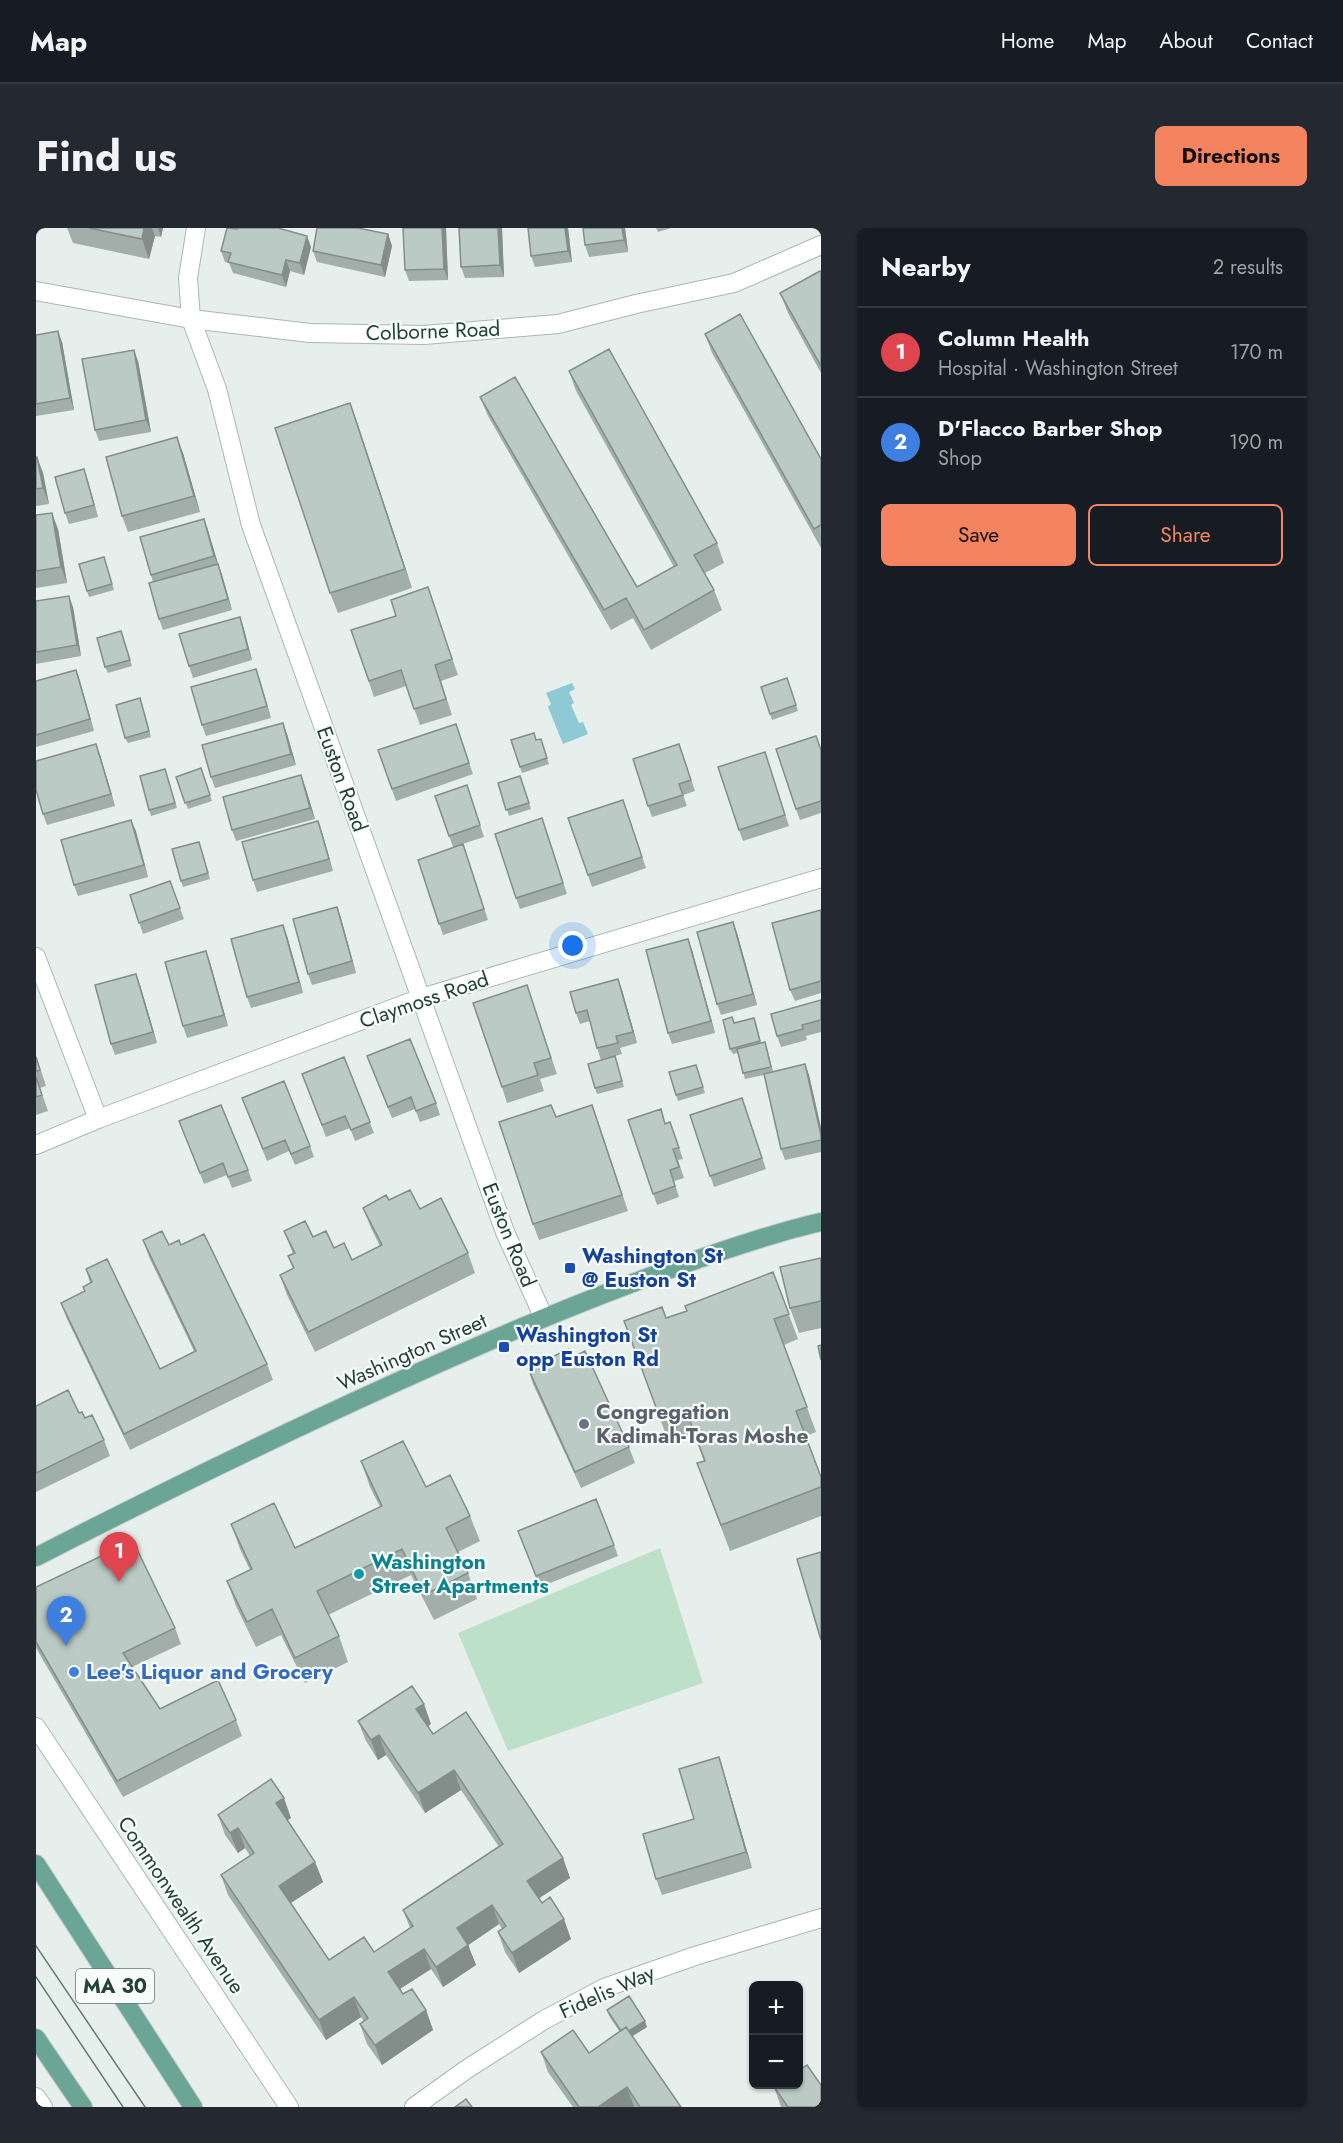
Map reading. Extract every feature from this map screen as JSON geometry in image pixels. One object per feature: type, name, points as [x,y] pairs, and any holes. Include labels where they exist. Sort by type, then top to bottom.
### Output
[{"type":"main road","name":"Washington Street","points":[[36,1557],[197,1476],[400,1380],[544,1318],[685,1264],[786,1229],[821,1222]]},
{"type":"main road","name":"MA 30","points":[[36,1864],[193,2107]]},
{"type":"main road","points":[[36,2038],[83,2107]]},
{"type":"street","name":"Euston Road","points":[[196,228],[188,278],[191,320],[217,388],[251,525],[505,1232],[544,1318]]},
{"type":"street","name":"Colborne Road","points":[[36,291],[191,320],[310,333],[424,335],[558,324],[636,304],[734,284],[821,245]]},
{"type":"street","name":"Claymoss Road","points":[[36,1145],[98,1119],[421,998],[821,879]]},
{"type":"street","points":[[36,957],[98,1119]]},
{"type":"street","name":"Commonwealth Avenue","points":[[36,1727],[290,2107]]},
{"type":"street","name":"Fidelis Way","points":[[414,2107],[468,2068],[544,2020],[604,1988],[695,1956],[821,1918]]},
{"type":"green space","points":[[660,1548],[703,1683],[508,1751],[458,1633]]},
{"type":"water","points":[[572,683],[575,689],[569,692],[574,703],[571,705],[579,723],[583,722],[588,734],[563,744],[548,707],[551,704],[546,693]]},
{"type":"building","points":[[89,228],[144,228],[142,239]]},
{"type":"building","points":[[227,228],[278,228],[307,236],[300,263],[286,260],[282,275],[228,262],[231,253],[221,251]]},
{"type":"building","points":[[317,228],[358,228],[388,234],[381,265],[313,251]]},
{"type":"building","points":[[403,228],[442,228],[444,269],[405,270]]},
{"type":"building","points":[[459,228],[498,228],[500,265],[461,267]]},
{"type":"building","points":[[528,228],[565,228],[568,251],[531,256]]},
{"type":"building","points":[[583,228],[622,228],[624,240],[585,245]]},
{"type":"building","points":[[821,272],[821,366],[780,293]]},
{"type":"building","points":[[740,314],[821,459],[821,525],[814,529],[705,334]]},
{"type":"building","points":[[58,331],[70,398],[36,404],[36,335]]},
{"type":"building","points":[[609,349],[717,543],[694,555],[714,590],[644,630],[626,598],[604,610],[480,397],[515,377],[637,587],[677,565],[569,371]]},
{"type":"building","points":[[134,350],[146,420],[95,430],[82,359]]},
{"type":"building","points":[[350,403],[405,569],[330,593],[275,428]]},
{"type":"building","points":[[177,437],[194,496],[122,516],[106,457]]},
{"type":"building","points":[[36,457],[43,488],[36,489]]},
{"type":"building","points":[[84,469],[94,505],[65,513],[55,477]]},
{"type":"building","points":[[52,513],[61,567],[36,571],[36,515]]},
{"type":"building","points":[[204,519],[214,556],[151,575],[140,537]]},
{"type":"building","points":[[104,557],[112,584],[87,591],[79,564]]},
{"type":"building","points":[[218,564],[228,599],[159,619],[149,583]]},
{"type":"building","points":[[428,587],[452,659],[435,665],[446,699],[414,709],[401,670],[369,681],[351,630],[396,616],[391,600]]},
{"type":"building","points":[[69,596],[77,645],[36,652],[36,601]]},
{"type":"building","points":[[240,617],[248,649],[189,666],[179,634]]},
{"type":"building","points":[[121,631],[130,660],[105,667],[97,638]]},
{"type":"building","points":[[256,669],[267,706],[202,725],[191,687]]},
{"type":"building","points":[[76,670],[90,719],[36,735],[36,681]]},
{"type":"building","points":[[787,678],[796,705],[770,714],[761,687]]},
{"type":"building","points":[[140,698],[149,731],[125,738],[116,705]]},
{"type":"building","points":[[283,723],[291,754],[211,777],[202,745]]},
{"type":"building","points":[[456,724],[469,763],[392,789],[378,750]]},
{"type":"building","points":[[534,733],[536,740],[541,739],[547,758],[520,767],[511,740]]},
{"type":"building","points":[[816,736],[821,750],[821,801],[796,809],[776,749]]},
{"type":"building","points":[[96,744],[111,794],[43,814],[36,790],[36,761]]},
{"type":"building","points":[[679,744],[691,780],[679,784],[683,795],[648,806],[633,759]]},
{"type":"building","points":[[765,752],[785,815],[739,830],[718,767]]},
{"type":"building","points":[[201,768],[210,795],[185,803],[176,777]]},
{"type":"building","points":[[165,769],[175,803],[149,810],[140,776]]},
{"type":"building","points":[[301,775],[310,808],[232,830],[223,797]]},
{"type":"building","points":[[520,776],[529,803],[506,810],[498,783]]},
{"type":"building","points":[[467,785],[480,825],[449,836],[435,796]]},
{"type":"building","points":[[623,800],[642,857],[588,875],[568,818]]},
{"type":"building","points":[[542,818],[563,883],[516,898],[495,834]]},
{"type":"building","points":[[131,820],[144,865],[74,885],[61,840]]},
{"type":"building","points":[[318,821],[329,859],[253,880],[242,842]]},
{"type":"building","points":[[199,842],[208,873],[181,881],[172,849]]},
{"type":"building","points":[[463,844],[484,909],[439,924],[418,860]]},
{"type":"building","points":[[170,881],[180,908],[139,923],[130,895]]},
{"type":"building","points":[[337,907],[352,961],[308,974],[293,919]]},
{"type":"building","points":[[821,910],[821,981],[790,990],[772,923]]},
{"type":"building","points":[[733,922],[753,994],[717,1004],[697,932]]},
{"type":"building","points":[[283,925],[299,982],[247,997],[231,939]]},
{"type":"building","points":[[688,939],[711,1021],[668,1033],[646,950]]},
{"type":"building","points":[[206,951],[224,1015],[183,1026],[165,962]]},
{"type":"building","points":[[136,974],[153,1032],[111,1044],[95,985]]},
{"type":"building","points":[[618,979],[633,1032],[616,1036],[618,1043],[597,1048],[587,1010],[576,1013],[570,992]]},
{"type":"building","points":[[527,985],[551,1058],[534,1063],[538,1075],[502,1087],[473,1003]]},
{"type":"building","points":[[821,1000],[821,1020],[802,1025],[803,1029],[777,1036],[771,1014]]},
{"type":"building","points":[[732,1017],[734,1023],[754,1018],[760,1041],[730,1049],[723,1020]]},
{"type":"building","points":[[410,1039],[436,1103],[416,1111],[411,1097],[388,1107],[367,1056]]},
{"type":"building","points":[[765,1042],[771,1067],[743,1073],[737,1049]]},
{"type":"building","points":[[615,1056],[622,1081],[595,1088],[588,1064]]},
{"type":"building","points":[[36,1057],[40,1070],[36,1071]]},
{"type":"building","points":[[344,1057],[370,1122],[351,1130],[345,1116],[322,1125],[302,1074]]},
{"type":"building","points":[[805,1064],[821,1140],[781,1149],[764,1074]]},
{"type":"building","points":[[696,1065],[703,1087],[676,1095],[669,1072]]},
{"type":"building","points":[[36,1077],[42,1095],[36,1097]]},
{"type":"building","points":[[284,1081],[310,1146],[291,1154],[285,1140],[263,1149],[242,1098]]},
{"type":"building","points":[[742,1098],[762,1158],[710,1176],[690,1115]]},
{"type":"building","points":[[221,1105],[248,1170],[228,1177],[223,1163],[200,1173],[179,1121]]},
{"type":"building","points":[[551,1105],[556,1117],[592,1105],[622,1195],[533,1224],[499,1122]]},
{"type":"building","points":[[661,1109],[665,1124],[670,1122],[679,1148],[673,1149],[679,1167],[670,1170],[675,1186],[653,1194],[628,1120]]},
{"type":"building","points":[[410,1190],[420,1209],[441,1198],[468,1253],[308,1332],[280,1275],[294,1268],[288,1256],[295,1253],[284,1231],[305,1221],[313,1237],[326,1231],[334,1248],[344,1243],[352,1260],[382,1245],[363,1208],[386,1195],[389,1200]]},
{"type":"building","points":[[162,1231],[169,1245],[179,1240],[181,1245],[204,1234],[267,1364],[124,1434],[61,1303],[85,1291],[83,1287],[92,1282],[86,1269],[107,1259],[160,1369],[196,1351],[143,1240]]},
{"type":"building","points":[[821,1258],[821,1301],[790,1308],[780,1267]]},
{"type":"building","points":[[773,1272],[789,1314],[774,1319],[807,1407],[796,1411],[821,1477],[821,1487],[721,1525],[697,1463],[705,1461],[685,1408],[660,1418],[624,1321],[662,1307],[666,1318],[687,1311],[685,1306]]},
{"type":"building","name":"Congregation Kadimah-Toras Moshe","points":[[569,1349],[573,1357],[585,1351],[629,1447],[575,1472],[528,1368]]},
{"type":"building","points":[[68,1390],[79,1413],[82,1412],[85,1418],[92,1415],[104,1440],[36,1473],[36,1406]]},
{"type":"building","name":"Washington Street Apartments","points":[[403,1441],[426,1487],[450,1475],[470,1516],[446,1528],[468,1573],[424,1595],[402,1549],[317,1591],[339,1636],[295,1658],[272,1609],[247,1622],[227,1581],[252,1569],[231,1524],[274,1503],[295,1548],[382,1506],[361,1461]]},
{"type":"building","points":[[596,1499],[614,1545],[536,1576],[518,1531]]},
{"type":"building","points":[[133,1541],[175,1628],[123,1653],[160,1709],[218,1680],[236,1720],[117,1781],[36,1642],[36,1587]]},
{"type":"building","points":[[821,1552],[821,1640],[797,1559]]},
{"type":"building","points":[[412,1686],[424,1704],[416,1709],[433,1734],[466,1712],[563,1858],[527,1881],[542,1903],[550,1897],[564,1919],[512,1953],[498,1932],[506,1926],[492,1905],[457,1928],[468,1945],[436,1967],[424,1949],[388,1972],[403,1994],[412,1989],[426,2010],[375,2045],[360,2024],[368,2018],[354,1997],[319,2020],[221,1875],[254,1853],[238,1828],[230,1833],[218,1815],[271,1779],[284,1798],[276,1803],[315,1862],[279,1886],[329,1960],[364,1937],[374,1952],[413,1926],[403,1910],[503,1844],[454,1770],[418,1793],[379,1735],[371,1740],[358,1721]]},
{"type":"building","points":[[719,1757],[746,1852],[656,1879],[643,1834],[694,1819],[679,1769]]},
{"type":"building","points":[[629,1996],[645,2021],[629,2031],[626,2027],[621,2031],[607,2010]]},
{"type":"building","points":[[626,2027],[681,2107],[640,2107],[627,2087],[598,2107],[579,2107],[541,2052],[573,2030],[589,2053]]},
{"type":"building","points":[[807,2065],[821,2085],[821,2107],[788,2107],[775,2089],[803,2089],[803,2068]]},
{"type":"building","points":[[466,2099],[472,2107],[455,2107]]},
{"type":"tram line","points":[[36,1946],[145,2107]]},
{"type":"tram line","points":[[36,1977],[123,2107]]},
{"type":"place","name":"Washington St @ Euston St","points":[[570,1268]]},
{"type":"place","name":"Washington St opp Euston Rd","points":[[504,1347]]},
{"type":"place","name":"Congregation Kadimah-Toras Moshe","points":[[584,1424]]},
{"type":"place","name":"Washington Street Apartments","points":[[359,1574]]},
{"type":"place","name":"Column Health","points":[[119,1582]]},
{"type":"place","name":"D'Flacco Barber Shop","points":[[66,1646]]},
{"type":"place","name":"Lee's Liquor and Grocery","points":[[74,1672]]}]
